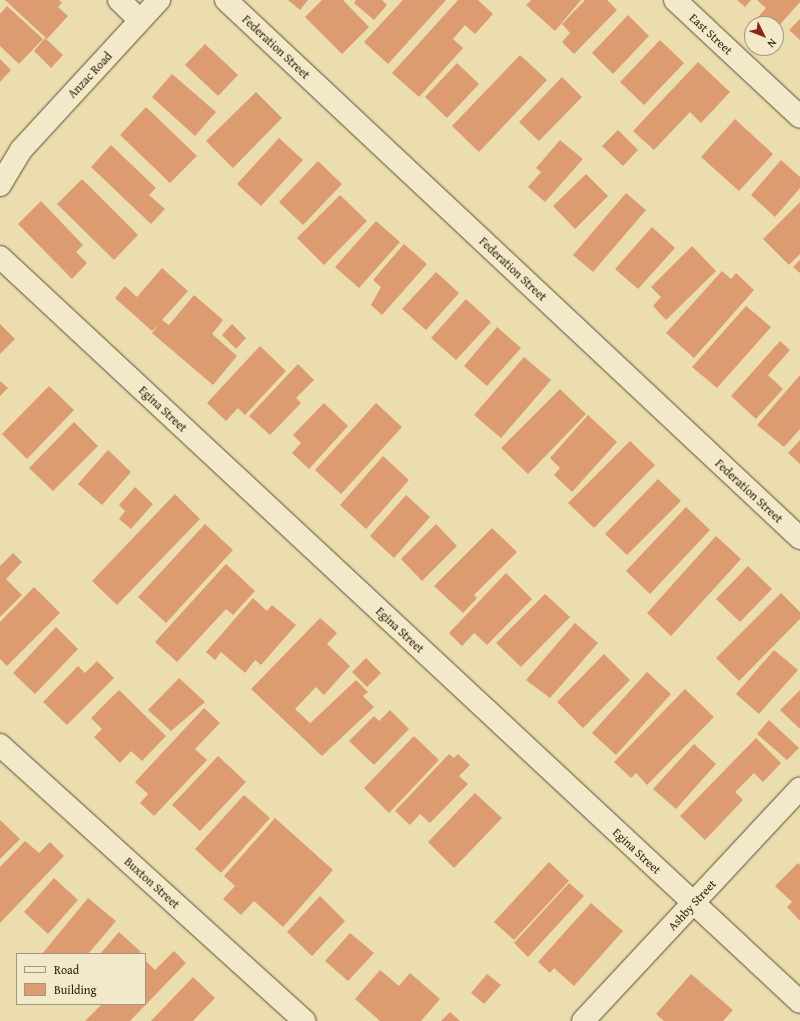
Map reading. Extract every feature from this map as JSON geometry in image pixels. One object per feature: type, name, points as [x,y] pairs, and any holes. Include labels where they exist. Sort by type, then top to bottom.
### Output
[{"type":"street","points":[[119,0],[140,20]]},
{"type":"street","name":"Anzac Road","points":[[0,185],[21,150],[159,0]]},
{"type":"street","name":"Federation Street","points":[[226,0],[800,538]]},
{"type":"street","name":"East Street","points":[[675,0],[800,117]]},
{"type":"street","name":"Anzac Road","points":[[0,160],[21,150]]},
{"type":"street","name":"Egina Street","points":[[0,257],[800,1002]]},
{"type":"street","name":"Buxton Street","points":[[0,745],[304,1021]]},
{"type":"street","name":"Ashby Street","points":[[583,1021],[694,904],[800,788]]},
{"type":"building","points":[[5,0],[59,0],[62,3],[58,7],[68,16],[47,39]]},
{"type":"building","points":[[288,0],[308,0],[300,10]]},
{"type":"building","points":[[322,0],[343,0],[369,27],[342,54],[305,17]]},
{"type":"building","points":[[356,0],[382,0],[387,5],[374,20],[354,3]]},
{"type":"building","points":[[403,0],[446,0],[388,64],[364,42]]},
{"type":"building","points":[[458,0],[478,0],[493,14],[475,34],[465,25],[453,39],[463,48],[419,97],[392,73]]},
{"type":"building","points":[[531,0],[581,0],[555,31],[526,5]]},
{"type":"building","points":[[585,0],[607,0],[617,10],[574,54],[562,42],[570,33],[562,24]]},
{"type":"building","points":[[737,0],[751,0],[745,7]]},
{"type":"building","points":[[757,0],[800,0],[800,2],[784,20],[784,16],[759,16],[766,8]]},
{"type":"building","points":[[7,6],[43,39],[19,64],[0,46],[0,14]]},
{"type":"building","points":[[628,15],[649,36],[613,74],[592,53]]},
{"type":"building","points":[[800,19],[800,40],[789,30]]},
{"type":"building","points":[[45,38],[63,55],[51,68],[34,51]]},
{"type":"building","points":[[660,40],[684,63],[644,105],[620,82]]},
{"type":"building","points":[[205,44],[238,75],[218,96],[185,65]]},
{"type":"building","points":[[520,55],[547,80],[479,152],[452,126]]},
{"type":"building","points":[[0,59],[11,70],[0,82]]},
{"type":"building","points":[[698,62],[730,92],[701,123],[690,112],[654,150],[633,131]]},
{"type":"building","points":[[457,63],[479,84],[447,118],[425,97]]},
{"type":"building","points":[[172,74],[216,112],[195,136],[152,97]]},
{"type":"building","points":[[562,77],[582,97],[539,141],[519,122]]},
{"type":"building","points":[[256,92],[282,118],[233,168],[206,141]]},
{"type":"building","points":[[146,107],[197,156],[170,183],[120,135]]},
{"type":"building","points":[[735,119],[773,154],[739,191],[701,157]]},
{"type":"building","points":[[618,130],[638,150],[623,166],[602,146]]},
{"type":"building","points":[[279,138],[303,160],[261,206],[237,184]]},
{"type":"building","points":[[560,140],[583,159],[545,202],[528,187],[541,172],[536,168]]},
{"type":"building","points":[[111,145],[156,188],[149,195],[165,209],[151,224],[91,167]]},
{"type":"building","points":[[781,160],[800,177],[800,188],[775,217],[751,195]]},
{"type":"building","points":[[318,161],[342,184],[303,225],[279,202]]},
{"type":"building","points":[[586,174],[608,196],[575,229],[553,206]]},
{"type":"building","points":[[82,179],[138,235],[114,260],[57,204]]},
{"type":"building","points":[[626,193],[646,210],[593,272],[573,255]]},
{"type":"building","points":[[340,195],[367,221],[324,265],[297,238]]},
{"type":"building","points":[[41,201],[83,245],[76,252],[87,263],[72,279],[18,224]]},
{"type":"building","points":[[800,202],[800,254],[789,265],[763,239]]},
{"type":"building","points":[[376,221],[400,242],[359,288],[335,267]]},
{"type":"building","points":[[652,227],[675,248],[638,289],[615,269]]},
{"type":"building","points":[[404,244],[427,264],[382,315],[371,305],[381,287],[373,280]]},
{"type":"building","points":[[692,246],[716,271],[666,320],[653,306],[661,297],[651,287]]},
{"type":"building","points":[[800,260],[800,273],[793,267]]},
{"type":"building","points":[[162,268],[188,291],[162,320],[169,325],[194,295],[223,320],[212,334],[237,356],[213,385],[152,333],[159,324],[152,331],[115,298],[125,286],[137,297]]},
{"type":"building","points":[[722,271],[731,279],[736,273],[754,290],[694,358],[666,333]]},
{"type":"building","points":[[436,272],[459,293],[426,330],[402,309]]},
{"type":"building","points":[[466,299],[491,322],[456,360],[431,338]]},
{"type":"building","points":[[746,306],[771,327],[717,388],[692,367]]},
{"type":"building","points":[[0,324],[15,339],[0,354]]},
{"type":"building","points":[[232,324],[246,338],[236,349],[222,335]]},
{"type":"building","points":[[497,327],[521,348],[487,386],[464,366]]},
{"type":"building","points":[[780,341],[790,350],[768,375],[783,389],[756,419],[731,396]]},
{"type":"building","points":[[260,346],[286,371],[245,415],[238,408],[226,421],[207,403]]},
{"type":"building","points":[[524,357],[551,380],[501,438],[474,415]]},
{"type":"building","points":[[298,364],[314,380],[296,398],[301,403],[270,435],[249,416]]},
{"type":"building","points":[[800,375],[800,429],[784,447],[757,425]]},
{"type":"building","points":[[0,381],[8,388],[0,396]]},
{"type":"building","points":[[49,386],[74,410],[27,459],[2,434]]},
{"type":"building","points":[[560,389],[586,414],[528,474],[501,448]]},
{"type":"building","points":[[324,403],[348,426],[309,469],[292,453],[301,443],[293,435]]},
{"type":"building","points":[[376,403],[402,427],[341,494],[315,470]]},
{"type":"building","points":[[588,415],[617,442],[572,492],[554,475],[560,468],[550,458]]},
{"type":"building","points":[[74,422],[98,446],[53,491],[29,468]]},
{"type":"building","points":[[800,440],[800,464],[788,453]]},
{"type":"building","points":[[630,441],[655,465],[594,528],[568,503]]},
{"type":"building","points":[[108,450],[131,472],[102,505],[78,484]]},
{"type":"building","points":[[383,456],[409,480],[366,529],[340,505]]},
{"type":"building","points":[[658,479],[681,501],[627,555],[605,534]]},
{"type":"building","points":[[135,487],[153,504],[131,529],[119,519],[125,511],[119,505]]},
{"type":"building","points":[[175,494],[200,519],[117,605],[92,581]]},
{"type":"building","points":[[406,495],[430,517],[394,558],[370,536]]},
{"type":"building","points":[[686,507],[710,530],[650,594],[626,571]]},
{"type":"building","points":[[205,524],[233,550],[166,623],[138,597]]},
{"type":"building","points":[[436,524],[457,546],[422,581],[401,559]]},
{"type":"building","points":[[492,528],[517,552],[474,595],[477,598],[463,613],[434,586]]},
{"type":"building","points":[[716,536],[741,559],[671,636],[647,613]]},
{"type":"building","points":[[13,553],[22,562],[6,579],[22,595],[0,617],[0,566]]},
{"type":"building","points":[[226,564],[255,591],[233,615],[226,609],[177,662],[155,642]]},
{"type":"building","points":[[748,566],[772,589],[740,622],[716,599]]},
{"type":"building","points":[[506,573],[532,599],[487,645],[474,633],[462,646],[449,633]]},
{"type":"building","points":[[34,587],[60,613],[7,666],[0,659],[0,622]]},
{"type":"building","points":[[781,593],[800,612],[800,619],[739,681],[716,658]]},
{"type":"building","points":[[545,594],[570,617],[521,667],[496,643]]},
{"type":"building","points":[[253,598],[267,611],[272,605],[296,625],[261,665],[255,660],[245,673],[221,652],[215,660],[206,652]]},
{"type":"building","points":[[320,618],[337,633],[327,644],[350,666],[324,695],[316,687],[295,709],[310,723],[303,730],[356,680],[368,692],[363,696],[374,707],[322,756],[251,689]]},
{"type":"building","points":[[575,623],[598,643],[550,698],[526,680]]},
{"type":"building","points":[[56,627],[78,649],[35,694],[13,673]]},
{"type":"building","points":[[774,650],[798,670],[759,714],[736,694]]},
{"type":"building","points":[[604,654],[630,680],[583,728],[557,702]]},
{"type":"building","points":[[366,658],[381,673],[367,687],[352,672]]},
{"type":"building","points":[[97,661],[114,678],[67,725],[43,702],[78,666],[85,673]]},
{"type":"building","points":[[647,672],[671,694],[616,755],[592,733]]},
{"type":"building","points":[[179,678],[205,702],[171,731],[148,710]]},
{"type":"building","points":[[685,689],[714,717],[647,785],[636,773],[631,778],[614,762]]},
{"type":"building","points":[[119,690],[166,736],[142,761],[131,751],[120,763],[94,737],[102,729],[91,718]]},
{"type":"building","points":[[800,690],[800,729],[780,710]]},
{"type":"building","points":[[204,708],[220,723],[195,749],[207,760],[154,816],[140,803],[148,794],[135,782]]},
{"type":"building","points":[[390,710],[409,729],[374,765],[349,741],[374,716],[379,721]]},
{"type":"building","points":[[769,720],[799,748],[787,760],[757,734]]},
{"type":"building","points":[[414,736],[439,760],[389,813],[364,788]]},
{"type":"building","points":[[756,738],[781,763],[763,782],[754,773],[735,792],[743,800],[705,840],[680,816]]},
{"type":"building","points":[[694,744],[716,764],[676,809],[653,789]]},
{"type":"building","points":[[449,754],[454,758],[458,754],[470,765],[459,776],[468,784],[430,823],[420,814],[410,825],[395,811]]},
{"type":"building","points":[[218,756],[246,782],[200,831],[172,805]]},
{"type":"building","points":[[475,793],[502,818],[454,868],[428,842]]},
{"type":"building","points":[[244,795],[270,818],[221,873],[195,849]]},
{"type":"building","points":[[275,818],[333,870],[283,927],[254,901],[241,915],[223,899],[235,886],[224,876]]},
{"type":"building","points":[[0,820],[20,839],[0,859]]},
{"type":"building","points":[[25,841],[39,853],[50,842],[64,856],[0,923],[0,867]]},
{"type":"building","points":[[549,862],[569,881],[514,940],[494,922]]},
{"type":"building","points":[[798,863],[800,865],[800,921],[787,907],[792,902],[775,886]]},
{"type":"building","points":[[54,878],[78,900],[48,934],[24,912]]},
{"type":"building","points":[[569,883],[584,896],[528,957],[514,943]]},
{"type":"building","points":[[320,896],[345,921],[312,956],[287,932]]},
{"type":"building","points":[[88,898],[116,921],[89,953],[43,953]]},
{"type":"building","points":[[591,903],[623,931],[574,986],[554,968],[550,973],[538,962]]},
{"type":"building","points":[[119,932],[141,952],[140,953],[101,953]]},
{"type":"building","points":[[350,933],[374,953],[348,981],[325,961]]},
{"type":"building","points":[[174,951],[186,963],[146,1004],[146,961],[155,970]]},
{"type":"building","points":[[380,970],[399,986],[410,973],[440,999],[421,1021],[380,1021],[355,999]]},
{"type":"building","points":[[487,974],[501,985],[484,1004],[471,993]]},
{"type":"building","points":[[691,974],[733,1010],[723,1021],[664,1021],[656,1014]]},
{"type":"building","points":[[193,977],[215,998],[193,1021],[151,1021]]},
{"type":"building","points":[[101,1005],[145,1005],[130,1021],[85,1021]]},
{"type":"building","points":[[450,1012],[460,1021],[441,1021]]}]
